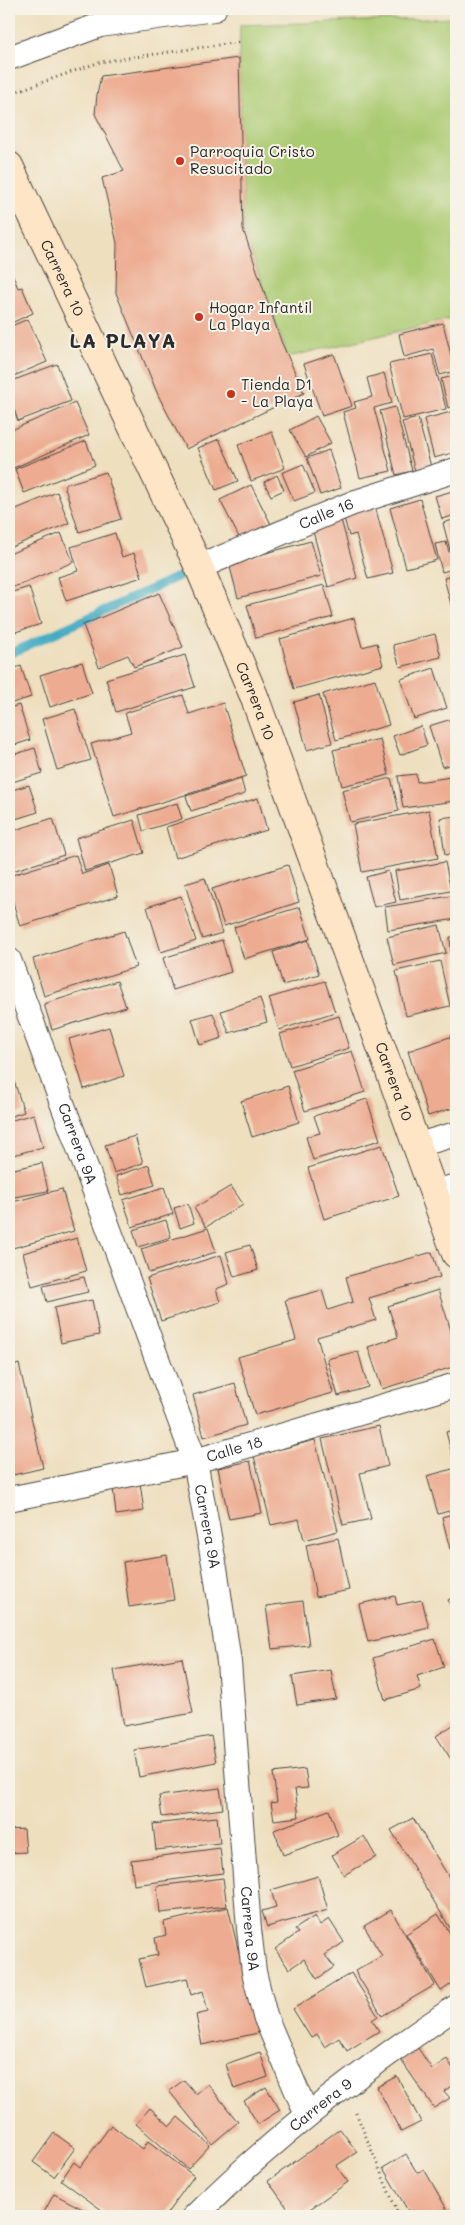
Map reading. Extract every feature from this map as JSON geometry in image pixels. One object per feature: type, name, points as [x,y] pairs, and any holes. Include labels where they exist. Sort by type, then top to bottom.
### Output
[{"type":"street","points":[[9,58],[97,17],[214,9]]},
{"type":"street","name":"Carrera 10","points":[[9,166],[199,567],[254,696],[418,1145],[446,1189],[456,1254]]},
{"type":"street","name":"Calle 16","points":[[199,567],[353,503],[456,470]]},
{"type":"street","name":"Carrera 9A","points":[[9,960],[195,1461],[216,1574],[229,1662],[249,1929],[254,1972],[265,2016],[306,2115]]},
{"type":"street","points":[[418,1145],[456,1134]]},
{"type":"street","name":"Calle 18","points":[[9,1498],[195,1461],[456,1385]]},
{"type":"street","name":"Carrera 9","points":[[195,2216],[234,2178],[306,2115],[456,2007]]},
{"type":"path","points":[[9,94],[100,62],[239,42]]},
{"type":"path","points":[[344,2086],[399,2216]]},
{"type":"green space","points":[[456,18],[456,318],[288,357],[243,229],[240,25]]},
{"type":"building","points":[[239,58],[243,229],[281,341],[304,393],[186,449],[158,395],[116,293],[117,243],[102,178],[124,171],[95,114],[97,95],[101,76]]},
{"type":"building","points":[[9,266],[18,288],[22,287],[33,313],[9,324]]},
{"type":"building","points":[[28,319],[47,362],[9,378],[9,327]]},
{"type":"building","points":[[443,323],[455,371],[440,375],[433,349],[404,357],[399,334]]},
{"type":"building","points":[[456,344],[456,359],[452,345]]},
{"type":"building","points":[[334,354],[352,406],[322,416],[304,364]]},
{"type":"building","points":[[432,354],[446,409],[403,419],[389,364]]},
{"type":"building","points":[[57,364],[71,401],[18,421],[9,395],[9,382]]},
{"type":"building","points":[[384,373],[392,403],[374,408],[391,471],[360,478],[343,412],[356,408],[354,402],[372,397],[367,378]]},
{"type":"building","points":[[454,376],[456,406],[448,408],[441,379]]},
{"type":"building","points":[[75,403],[89,435],[9,470],[9,431]]},
{"type":"building","points":[[395,407],[412,471],[396,475],[380,411]]},
{"type":"building","points":[[9,411],[14,421],[9,423]]},
{"type":"building","points":[[455,411],[456,452],[434,458],[424,419]]},
{"type":"building","points":[[316,416],[331,443],[306,457],[290,430]]},
{"type":"building","points":[[418,418],[431,467],[415,471],[402,422]]},
{"type":"building","points":[[272,432],[285,468],[251,481],[238,445]]},
{"type":"building","points":[[219,439],[238,481],[216,490],[198,448]]},
{"type":"building","points":[[86,441],[95,465],[24,493],[15,469]]},
{"type":"building","points":[[329,450],[341,488],[320,495],[307,458]]},
{"type":"building","points":[[303,464],[315,493],[294,501],[282,473]]},
{"type":"building","points":[[106,472],[121,519],[79,532],[64,485]]},
{"type":"building","points":[[277,475],[284,490],[271,496],[264,482]]},
{"type":"building","points":[[251,485],[272,526],[241,541],[220,500]]},
{"type":"building","points":[[456,490],[456,515],[442,519],[435,496]]},
{"type":"building","points":[[57,492],[69,523],[9,548],[9,512]]},
{"type":"building","points":[[420,499],[437,560],[406,568],[390,508]]},
{"type":"building","points":[[375,506],[393,573],[368,579],[356,534],[349,536],[343,514]]},
{"type":"building","points":[[340,516],[357,578],[328,587],[311,524]]},
{"type":"building","points":[[456,519],[456,548],[450,550],[443,523]]},
{"type":"building","points":[[61,533],[73,562],[9,589],[9,554]]},
{"type":"building","points":[[115,533],[122,557],[134,553],[142,577],[66,601],[58,577],[78,571],[71,547]]},
{"type":"building","points":[[311,541],[321,576],[238,598],[229,563]]},
{"type":"building","points":[[446,542],[449,552],[456,550],[456,568],[442,572],[435,544]]},
{"type":"building","points":[[456,575],[456,623],[444,578]]},
{"type":"building","points":[[324,585],[333,617],[256,638],[247,605]]},
{"type":"building","points":[[29,587],[41,624],[9,634],[9,593]]},
{"type":"building","points":[[159,593],[183,647],[134,667],[128,655],[99,667],[83,625]]},
{"type":"building","points":[[354,618],[362,647],[377,643],[383,665],[294,689],[280,639]]},
{"type":"building","points":[[435,634],[441,657],[400,667],[393,645]]},
{"type":"building","points":[[185,655],[195,687],[116,712],[106,679]]},
{"type":"building","points":[[82,662],[92,693],[50,707],[40,675]]},
{"type":"building","points":[[21,666],[31,697],[9,704],[9,670]]},
{"type":"building","points":[[434,668],[447,708],[414,719],[401,679]]},
{"type":"building","points":[[375,679],[389,725],[336,740],[323,694]]},
{"type":"building","points":[[183,695],[189,714],[223,703],[246,776],[114,817],[91,744],[131,732],[125,713]]},
{"type":"building","points":[[319,695],[332,743],[307,750],[294,702]]},
{"type":"building","points":[[19,705],[30,740],[9,747],[9,708]]},
{"type":"building","points":[[75,709],[91,760],[57,770],[42,719]]},
{"type":"building","points":[[455,718],[456,763],[442,767],[429,726]]},
{"type":"building","points":[[421,726],[427,745],[400,755],[393,736]]},
{"type":"building","points":[[380,739],[389,775],[342,786],[333,750]]},
{"type":"building","points":[[35,748],[42,773],[9,783],[9,756]]},
{"type":"building","points":[[416,774],[417,782],[451,777],[455,801],[403,808],[398,776]]},
{"type":"building","points":[[391,778],[399,811],[350,822],[342,790]]},
{"type":"building","points":[[241,779],[245,794],[191,811],[186,796]]},
{"type":"building","points":[[29,785],[38,812],[9,821],[9,791]]},
{"type":"building","points":[[258,798],[267,830],[175,858],[166,827]]},
{"type":"building","points":[[177,803],[182,819],[143,831],[139,815]]},
{"type":"building","points":[[429,810],[438,858],[362,872],[353,824]]},
{"type":"building","points":[[456,816],[456,853],[445,855],[440,818]]},
{"type":"building","points":[[53,818],[64,855],[9,872],[9,832]]},
{"type":"building","points":[[134,820],[144,853],[85,871],[76,838]]},
{"type":"building","points":[[76,855],[82,874],[109,865],[118,896],[20,926],[9,889],[9,876]]},
{"type":"building","points":[[445,862],[451,891],[400,900],[395,871]]},
{"type":"building","points":[[288,865],[299,902],[224,926],[212,889]]},
{"type":"building","points":[[388,871],[396,902],[374,907],[366,877]]},
{"type":"building","points":[[205,878],[222,933],[202,939],[185,884]]},
{"type":"building","points":[[456,895],[456,919],[388,930],[385,907]]},
{"type":"building","points":[[181,896],[196,941],[161,952],[147,907]]},
{"type":"building","points":[[300,907],[310,939],[244,959],[234,927]]},
{"type":"building","points":[[439,925],[446,953],[394,965],[387,937]]},
{"type":"building","points":[[124,931],[136,967],[44,996],[33,959]]},
{"type":"building","points":[[450,937],[456,937],[456,1013],[455,1013]]},
{"type":"building","points":[[222,940],[231,972],[173,990],[163,958]]},
{"type":"building","points":[[308,940],[319,974],[283,985],[273,952]]},
{"type":"building","points":[[440,961],[450,1006],[406,1016],[396,971]]},
{"type":"building","points":[[117,981],[126,1007],[52,1030],[44,1004]]},
{"type":"building","points":[[325,981],[335,1012],[279,1030],[269,998]]},
{"type":"building","points":[[260,998],[267,1022],[229,1033],[221,1011]]},
{"type":"building","points":[[213,1013],[222,1038],[200,1045],[192,1019]]},
{"type":"building","points":[[339,1016],[349,1048],[290,1066],[280,1034]]},
{"type":"building","points":[[109,1027],[124,1076],[84,1089],[69,1039]]},
{"type":"building","points":[[456,1035],[456,1107],[428,1116],[408,1051]]},
{"type":"building","points":[[352,1051],[365,1092],[305,1111],[292,1070]]},
{"type":"building","points":[[9,1065],[24,1112],[9,1117]]},
{"type":"building","points":[[288,1086],[299,1122],[252,1137],[241,1101]]},
{"type":"building","points":[[367,1099],[380,1140],[313,1160],[306,1137],[320,1133],[314,1116]]},
{"type":"building","points":[[34,1114],[43,1147],[9,1156],[9,1121]]},
{"type":"building","points":[[135,1136],[143,1163],[114,1173],[105,1145]]},
{"type":"building","points":[[382,1145],[399,1196],[324,1219],[308,1168]]},
{"type":"building","points":[[42,1163],[48,1191],[9,1198],[9,1170]]},
{"type":"building","points":[[149,1165],[155,1185],[122,1195],[116,1176]]},
{"type":"building","points":[[231,1186],[243,1204],[206,1227],[194,1208]]},
{"type":"building","points":[[164,1187],[173,1214],[132,1227],[123,1200]]},
{"type":"building","points":[[62,1189],[74,1231],[9,1249],[9,1203]]},
{"type":"building","points":[[188,1204],[194,1223],[180,1228],[174,1208]]},
{"type":"building","points":[[166,1220],[171,1237],[138,1247],[133,1230]]},
{"type":"building","points":[[208,1228],[216,1252],[149,1273],[141,1249]]},
{"type":"building","points":[[77,1238],[86,1271],[32,1286],[23,1253]]},
{"type":"building","points":[[250,1245],[258,1270],[234,1277],[226,1252]]},
{"type":"building","points":[[432,1252],[440,1277],[369,1298],[376,1320],[317,1337],[333,1393],[255,1415],[238,1357],[296,1340],[285,1300],[322,1290],[328,1310],[353,1302],[346,1277]]},
{"type":"building","points":[[221,1255],[229,1284],[216,1289],[220,1302],[161,1321],[147,1278]]},
{"type":"building","points":[[84,1277],[88,1292],[47,1302],[43,1286]]},
{"type":"building","points":[[438,1290],[456,1346],[456,1366],[382,1389],[368,1347],[398,1337],[388,1306]]},
{"type":"building","points":[[92,1300],[99,1335],[61,1343],[54,1308]]},
{"type":"building","points":[[358,1351],[368,1387],[338,1396],[327,1359]]},
{"type":"building","points":[[19,1364],[43,1468],[9,1476],[9,1367]]},
{"type":"building","points":[[235,1383],[246,1425],[204,1437],[193,1395]]},
{"type":"building","points":[[379,1426],[388,1466],[360,1473],[371,1519],[343,1525],[322,1439]]},
{"type":"building","points":[[456,1429],[456,1462],[454,1462],[446,1432]]},
{"type":"building","points":[[315,1440],[338,1531],[304,1540],[299,1519],[271,1525],[254,1456]]},
{"type":"building","points":[[250,1461],[262,1513],[229,1519],[218,1468]]},
{"type":"building","points":[[456,1468],[456,1509],[438,1514],[427,1476]]},
{"type":"building","points":[[140,1483],[144,1511],[116,1515],[113,1486]]},
{"type":"building","points":[[456,1513],[456,1547],[450,1549],[442,1517]]},
{"type":"building","points":[[338,1538],[349,1590],[316,1597],[306,1545]]},
{"type":"building","points":[[167,1555],[174,1600],[129,1607],[123,1562]]},
{"type":"building","points":[[395,1596],[397,1605],[422,1600],[429,1628],[368,1642],[359,1604]]},
{"type":"building","points":[[456,1596],[456,1618],[448,1600]]},
{"type":"building","points":[[303,1601],[309,1645],[272,1649],[266,1606]]},
{"type":"building","points":[[435,1639],[444,1667],[417,1676],[421,1689],[385,1700],[373,1658]]},
{"type":"building","points":[[182,1658],[193,1713],[124,1726],[114,1670]]},
{"type":"building","points":[[331,1670],[336,1699],[297,1705],[292,1676]]},
{"type":"building","points":[[456,1723],[456,1767],[436,1736]]},
{"type":"building","points":[[211,1736],[216,1762],[139,1777],[134,1750]]},
{"type":"building","points":[[305,1769],[308,1788],[295,1789],[299,1817],[274,1820],[271,1803],[277,1802],[273,1773]]},
{"type":"building","points":[[220,1788],[223,1809],[162,1817],[159,1796]]},
{"type":"building","points":[[329,1810],[338,1835],[283,1855],[274,1830]]},
{"type":"building","points":[[217,1817],[220,1843],[156,1850],[153,1824]]},
{"type":"building","points":[[413,1818],[456,1889],[456,1938],[391,1830]]},
{"type":"building","points":[[24,1829],[26,1852],[9,1853],[9,1830]]},
{"type":"building","points":[[364,1836],[376,1857],[344,1875],[332,1855]]},
{"type":"building","points":[[220,1848],[223,1873],[134,1885],[131,1860]]},
{"type":"building","points":[[318,1876],[328,1910],[267,1927],[262,1911],[276,1907],[271,1890]]},
{"type":"building","points":[[223,1878],[227,1906],[160,1913],[157,1886]]},
{"type":"building","points":[[228,1907],[258,2033],[202,2045],[196,2015],[208,2012],[203,1991],[191,1995],[187,1978],[146,1987],[139,1959],[158,1955],[155,1938],[166,1935],[164,1922]]},
{"type":"building","points":[[391,1910],[435,1985],[382,2016],[355,1971],[382,1956],[364,1926]]},
{"type":"building","points":[[438,1914],[456,1943],[456,1981],[441,1991],[406,1934]]},
{"type":"building","points":[[315,1916],[320,1925],[329,1919],[344,1942],[325,1955],[334,1967],[317,1979],[304,1959],[289,1969],[275,1949],[298,1933],[295,1929]]},
{"type":"building","points":[[351,1973],[378,2016],[372,2020],[379,2031],[347,2051],[339,2038],[325,2047],[317,2034],[311,2038],[293,2009]]},
{"type":"building","points":[[418,2048],[432,2069],[447,2059],[456,2073],[456,2083],[444,2091],[450,2098],[434,2108],[401,2060]]},
{"type":"building","points":[[260,2052],[268,2077],[234,2089],[226,2064]]},
{"type":"building","points":[[397,2076],[421,2122],[401,2132],[377,2087]]},
{"type":"building","points":[[184,2080],[196,2094],[208,2084],[238,2122],[212,2144],[169,2091]]},
{"type":"building","points":[[266,2087],[280,2110],[258,2124],[244,2101]]},
{"type":"building","points":[[150,2108],[170,2126],[178,2117],[210,2145],[188,2169],[136,2124]]},
{"type":"building","points":[[111,2125],[143,2149],[148,2141],[194,2176],[165,2216],[110,2216],[61,2180],[74,2162],[80,2167]]},
{"type":"building","points":[[340,2129],[357,2152],[336,2166],[348,2182],[300,2216],[293,2216],[268,2181]]},
{"type":"building","points":[[54,2133],[75,2148],[54,2177],[33,2162]]},
{"type":"building","points":[[406,2154],[417,2173],[424,2169],[449,2213],[456,2209],[456,2216],[411,2216],[383,2168]]},
{"type":"building","points":[[54,2194],[96,2216],[48,2216],[43,2214]]},
{"type":"waterway","points":[[9,654],[197,568]]},
{"type":"place","name":"Parroquia Cristo Resucitado","points":[[180,161]]},
{"type":"place","name":"Hogar Infantil La Playa","points":[[199,317]]},
{"type":"place","name":"Tienda D1 - La Playa","points":[[231,394]]},
{"type":"district","name":"LA PLAYA","points":[[123,341]]}]
